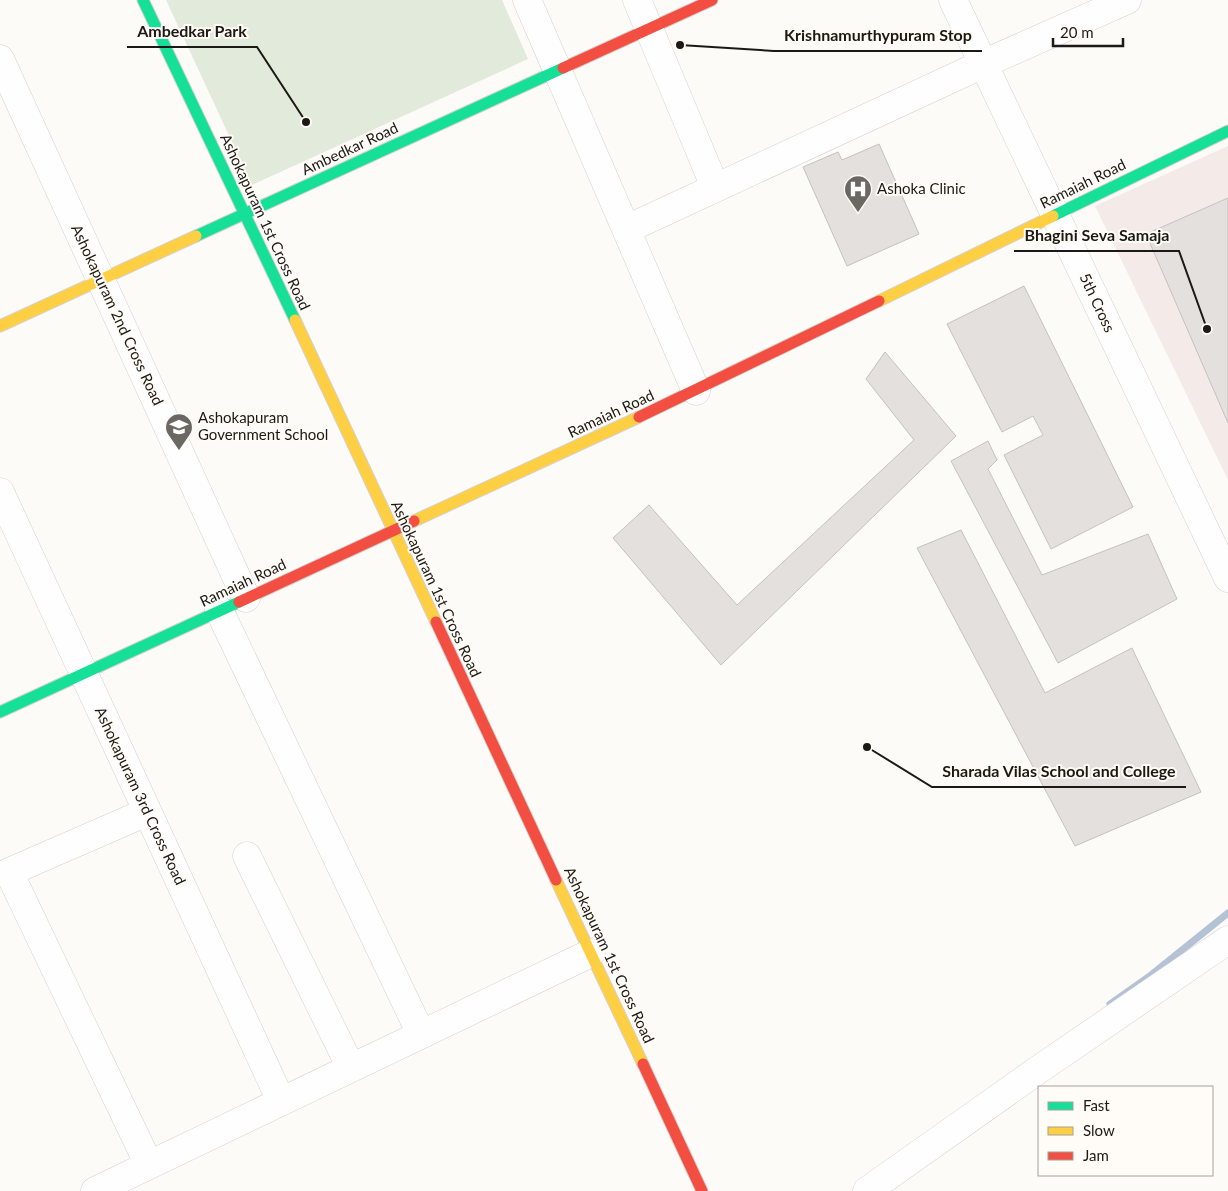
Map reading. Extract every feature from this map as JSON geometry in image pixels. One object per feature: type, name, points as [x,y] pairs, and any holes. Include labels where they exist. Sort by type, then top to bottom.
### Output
[{"type":"street","name":"Ashokapuram 1st Cross Road","points":[[143,0],[702,1191]]},
{"type":"street","points":[[527,0],[696,391]]},
{"type":"street","points":[[637,0],[715,187]]},
{"type":"street","name":"Ambedkar Road","points":[[0,326],[712,0]]},
{"type":"street","name":"5th Cross","points":[[953,0],[1228,578]]},
{"type":"street","points":[[627,230],[715,187],[1127,0]]},
{"type":"street","name":"Ashokapuram 2nd Cross Road","points":[[0,59],[246,598]]},
{"type":"street","name":"Ramaiah Road","points":[[0,712],[696,391],[1228,130]]},
{"type":"street","name":"Ashokapuram 3rd Cross Road","points":[[0,492],[281,1101]]},
{"type":"street","points":[[220,610],[421,1034]]},
{"type":"street","points":[[147,812],[9,872],[148,1165]]},
{"type":"street","points":[[247,856],[351,1068]]},
{"type":"street","points":[[867,1191],[1038,1070],[1228,940]]},
{"type":"street","points":[[95,1191],[591,952]]},
{"type":"shaded area","points":[[166,0],[502,0],[528,59],[252,185]]},
{"type":"shaded area","points":[[1228,146],[1228,480],[1095,206]]},
{"type":"building","points":[[879,144],[919,234],[847,266],[803,167],[838,152],[842,160]]},
{"type":"building","points":[[1228,198],[1228,423],[1146,234]]},
{"type":"building","points":[[1024,286],[1133,507],[1051,549],[1004,455],[1043,435],[1033,416],[1002,432],[947,324]]},
{"type":"building","points":[[885,352],[956,436],[721,665],[613,538],[649,505],[737,605],[914,440],[866,379]]},
{"type":"building","points":[[988,441],[997,460],[988,469],[1042,575],[1148,534],[1177,599],[1058,663],[951,461]]},
{"type":"building","points":[[961,530],[1045,693],[1132,648],[1201,792],[1075,846],[917,548]]},
{"type":"waterway","points":[[1110,1004],[1151,975],[1228,913]]},
{"type":"traffic: fast","points":[[143,0],[295,320]]},
{"type":"traffic: fast","points":[[196,236],[563,68]]},
{"type":"traffic: fast","points":[[1053,216],[1228,131]]},
{"type":"traffic: fast","points":[[0,712],[239,602]]},
{"type":"traffic: slow","points":[[879,301],[1053,216]]},
{"type":"traffic: slow","points":[[0,326],[196,236]]},
{"type":"traffic: slow","points":[[295,320],[436,622]]},
{"type":"traffic: slow","points":[[414,521],[639,417]]},
{"type":"traffic: slow","points":[[556,880],[643,1064]]},
{"type":"traffic: jam","points":[[563,68],[712,0]]},
{"type":"traffic: jam","points":[[639,417],[879,301]]},
{"type":"traffic: jam","points":[[239,602],[414,521]]},
{"type":"traffic: jam","points":[[436,622],[556,880]]},
{"type":"traffic: jam","points":[[643,1064],[702,1191]]},
{"type":"place","name":"Krishnamurthypuram Stop","points":[[680,45]]},
{"type":"place","name":"Ambedkar Park","points":[[306,122]]},
{"type":"place","name":"Ashoka Clinic","points":[[858,213]]},
{"type":"place","name":"Bhagini Seva Samaja","points":[[1207,329]]},
{"type":"place","name":"Ashokapuram Government School","points":[[179,451]]},
{"type":"place","name":"Sharada Vilas School and College","points":[[867,747]]}]
